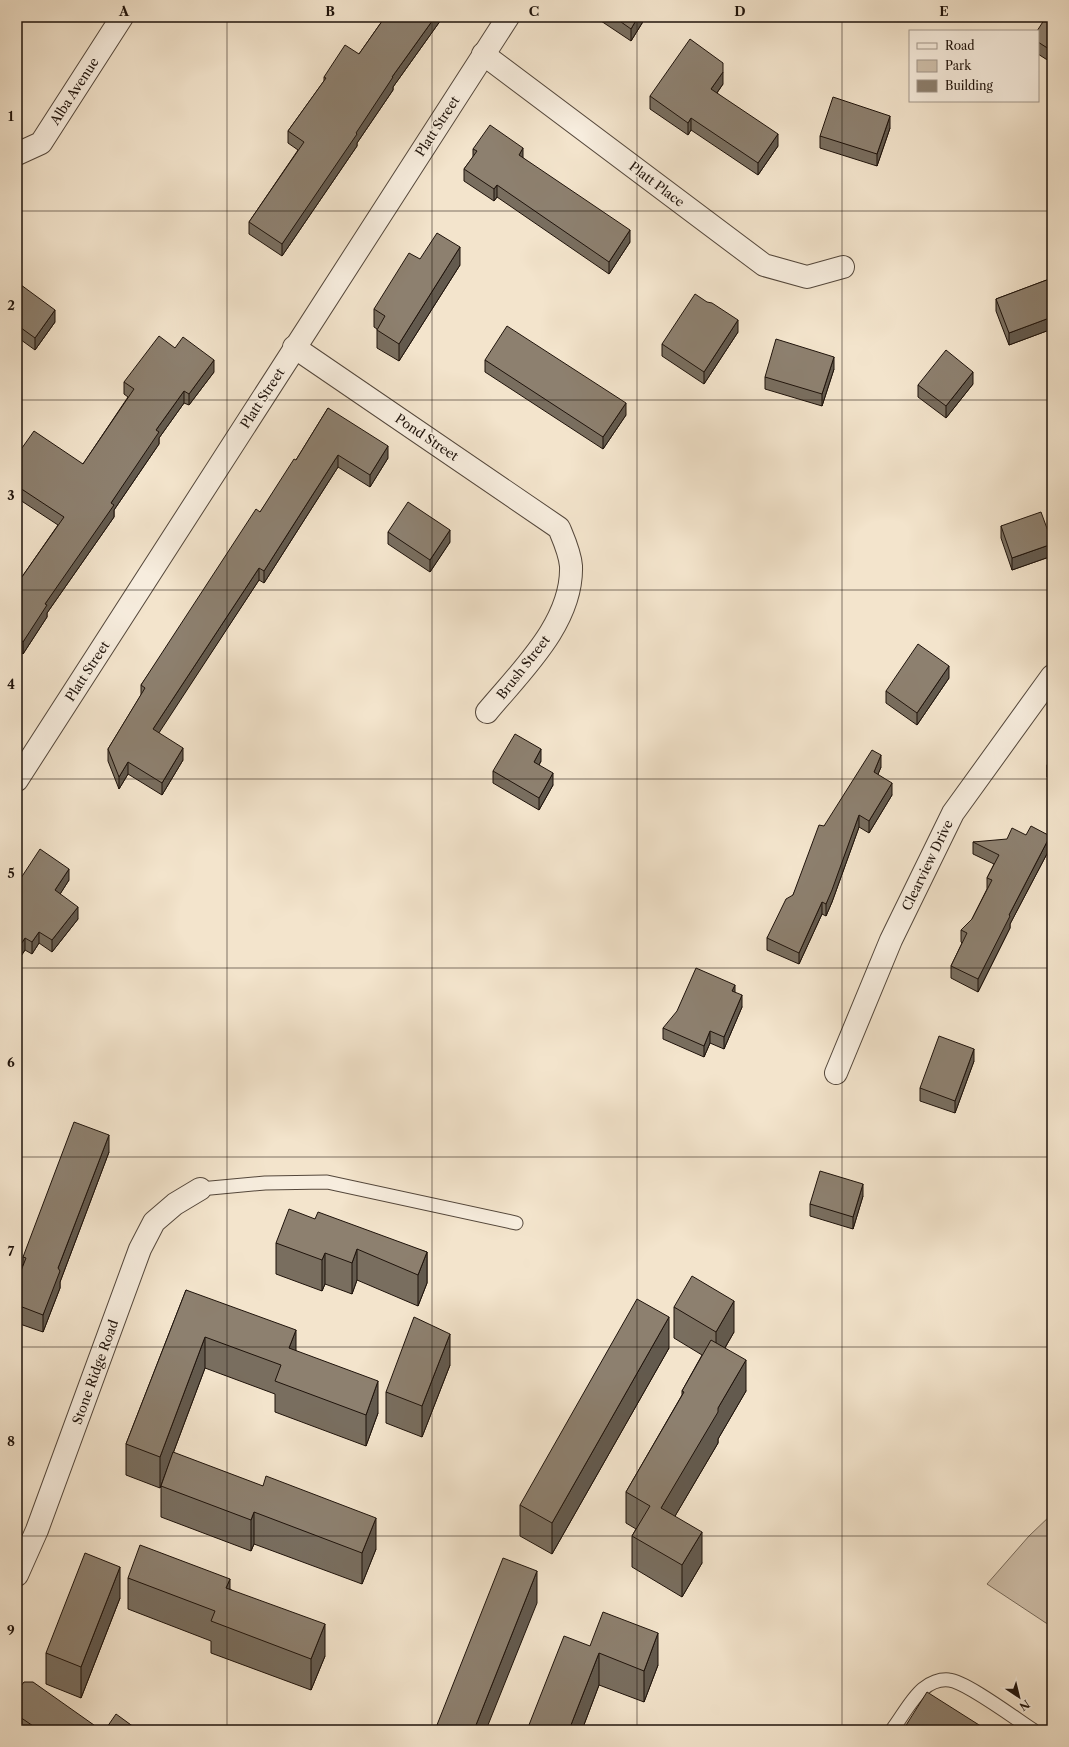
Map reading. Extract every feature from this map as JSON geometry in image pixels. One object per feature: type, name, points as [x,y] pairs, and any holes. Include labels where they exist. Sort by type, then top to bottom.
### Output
[{"type":"street","name":"Alba Avenue","points":[[17,154],[41,143],[122,17]]},
{"type":"street","name":"Platt Street","points":[[17,780],[294,347],[508,17]]},
{"type":"street","name":"Platt Place","points":[[483,54],[764,265],[807,277],[843,266]]},
{"type":"street","name":"Pond Street","points":[[294,347],[559,528]]},
{"type":"street","name":"Brush Street","points":[[487,712],[544,644],[557,621],[567,594],[571,567],[568,550],[559,528]]},
{"type":"street","name":"Clearview Drive","points":[[836,1073],[891,940],[953,813],[1052,676]]},
{"type":"street","name":"Stone Ridge Road","points":[[17,1575],[37,1530],[140,1250],[154,1222],[175,1204],[200,1189]]},
{"type":"lane","points":[[200,1189],[265,1183],[327,1182],[516,1223]]},
{"type":"lane","points":[[892,1730],[918,1693],[925,1687],[942,1680],[950,1680],[968,1688],[1033,1730]]},
{"type":"green space","points":[[1052,1514],[1052,1627],[987,1584],[1029,1536]]},
{"type":"building","points":[[385,17],[435,17],[392,77],[356,133],[357,134],[282,244],[249,222],[304,142],[288,131],[326,78],[324,77],[345,45],[359,54]]},
{"type":"building","points":[[614,17],[638,17],[631,29]]},
{"type":"building","points":[[1046,17],[1052,17],[1052,51],[1039,43],[1039,30],[1038,30]]},
{"type":"building","points":[[690,39],[723,63],[723,72],[711,89],[778,134],[758,163],[691,118],[688,123],[650,96]]},
{"type":"building","points":[[833,97],[890,116],[877,154],[820,136]]},
{"type":"building","points":[[490,125],[523,148],[519,155],[630,230],[609,262],[497,185],[494,189],[464,169],[477,151],[473,149]]},
{"type":"building","points":[[437,233],[460,247],[399,344],[377,330],[385,316],[374,309],[409,253],[420,259]]},
{"type":"building","points":[[1052,278],[1052,317],[1009,333],[996,299]]},
{"type":"building","points":[[17,282],[55,310],[35,338],[17,325]]},
{"type":"building","points":[[695,294],[738,320],[704,372],[662,344]]},
{"type":"building","points":[[507,326],[626,403],[603,437],[485,360]]},
{"type":"building","points":[[159,336],[175,348],[183,337],[214,360],[189,394],[184,391],[156,430],[159,432],[111,503],[114,505],[45,604],[47,605],[23,642],[19,639],[17,642],[17,584],[64,517],[17,486],[17,455],[34,431],[83,464],[134,389],[124,382]]},
{"type":"building","points":[[776,339],[834,357],[822,394],[765,377]]},
{"type":"building","points":[[946,350],[973,372],[946,406],[918,385]]},
{"type":"building","points":[[328,408],[388,446],[370,475],[338,455],[264,571],[259,568],[153,729],[183,748],[162,783],[128,762],[119,777],[108,749],[145,688],[141,685],[256,509],[260,512],[294,459],[296,460]]},
{"type":"building","points":[[408,502],[450,530],[430,560],[388,532]]},
{"type":"building","points":[[1041,512],[1052,544],[1012,558],[1001,526]]},
{"type":"building","points":[[918,644],[949,666],[917,713],[886,691]]},
{"type":"building","points":[[515,734],[541,749],[534,762],[553,773],[539,798],[493,771]]},
{"type":"building","points":[[872,750],[881,755],[874,772],[892,783],[869,821],[859,815],[826,904],[822,902],[799,953],[767,938],[786,899],[793,895],[819,825],[824,826]]},
{"type":"building","points":[[1052,759],[1052,770],[1047,765]]},
{"type":"building","points":[[1031,826],[1050,836],[978,979],[951,966],[967,933],[961,930],[972,919],[992,880],[987,878],[999,855],[973,842],[1007,839],[1012,828],[1026,835]]},
{"type":"building","points":[[40,849],[69,869],[55,890],[78,907],[52,940],[39,932],[32,942],[25,938],[17,950],[17,884]]},
{"type":"building","points":[[696,968],[735,985],[732,991],[742,995],[724,1037],[710,1031],[704,1046],[663,1028],[677,1011]]},
{"type":"building","points":[[939,1036],[974,1049],[955,1101],[920,1088]]},
{"type":"building","points":[[74,1122],[109,1135],[58,1268],[60,1271],[43,1315],[17,1305],[17,1281],[26,1258],[23,1257]]},
{"type":"building","points":[[820,1171],[863,1184],[853,1217],[810,1204]]},
{"type":"building","points":[[289,1209],[315,1219],[318,1212],[427,1252],[418,1275],[357,1249],[352,1263],[325,1253],[322,1260],[276,1243]]},
{"type":"building","points":[[692,1276],[734,1301],[716,1332],[674,1307]]},
{"type":"building","points":[[186,1290],[296,1330],[289,1348],[378,1381],[366,1415],[275,1381],[281,1365],[205,1337],[160,1457],[126,1444]]},
{"type":"building","points":[[637,1299],[669,1317],[552,1523],[520,1505]]},
{"type":"building","points":[[414,1317],[450,1334],[422,1406],[386,1392]]},
{"type":"building","points":[[711,1340],[746,1360],[718,1408],[718,1412],[661,1508],[702,1532],[682,1565],[632,1536],[650,1506],[626,1492],[684,1392],[682,1391]]},
{"type":"building","points":[[173,1452],[263,1486],[266,1476],[376,1518],[362,1553],[254,1512],[251,1520],[161,1486]]},
{"type":"building","points":[[140,1545],[230,1579],[226,1588],[325,1624],[311,1659],[211,1621],[215,1611],[128,1578]]},
{"type":"building","points":[[85,1553],[120,1567],[81,1667],[46,1653]]},
{"type":"building","points":[[503,1558],[537,1571],[474,1730],[435,1730]]},
{"type":"building","points":[[603,1612],[658,1633],[644,1671],[599,1653],[569,1730],[527,1730],[564,1636],[590,1646]]},
{"type":"building","points":[[24,1682],[33,1682],[101,1730],[39,1730],[17,1715],[17,1691]]},
{"type":"building","points":[[927,1692],[987,1730],[903,1730]]},
{"type":"building","points":[[116,1714],[138,1730],[105,1730]]}]
